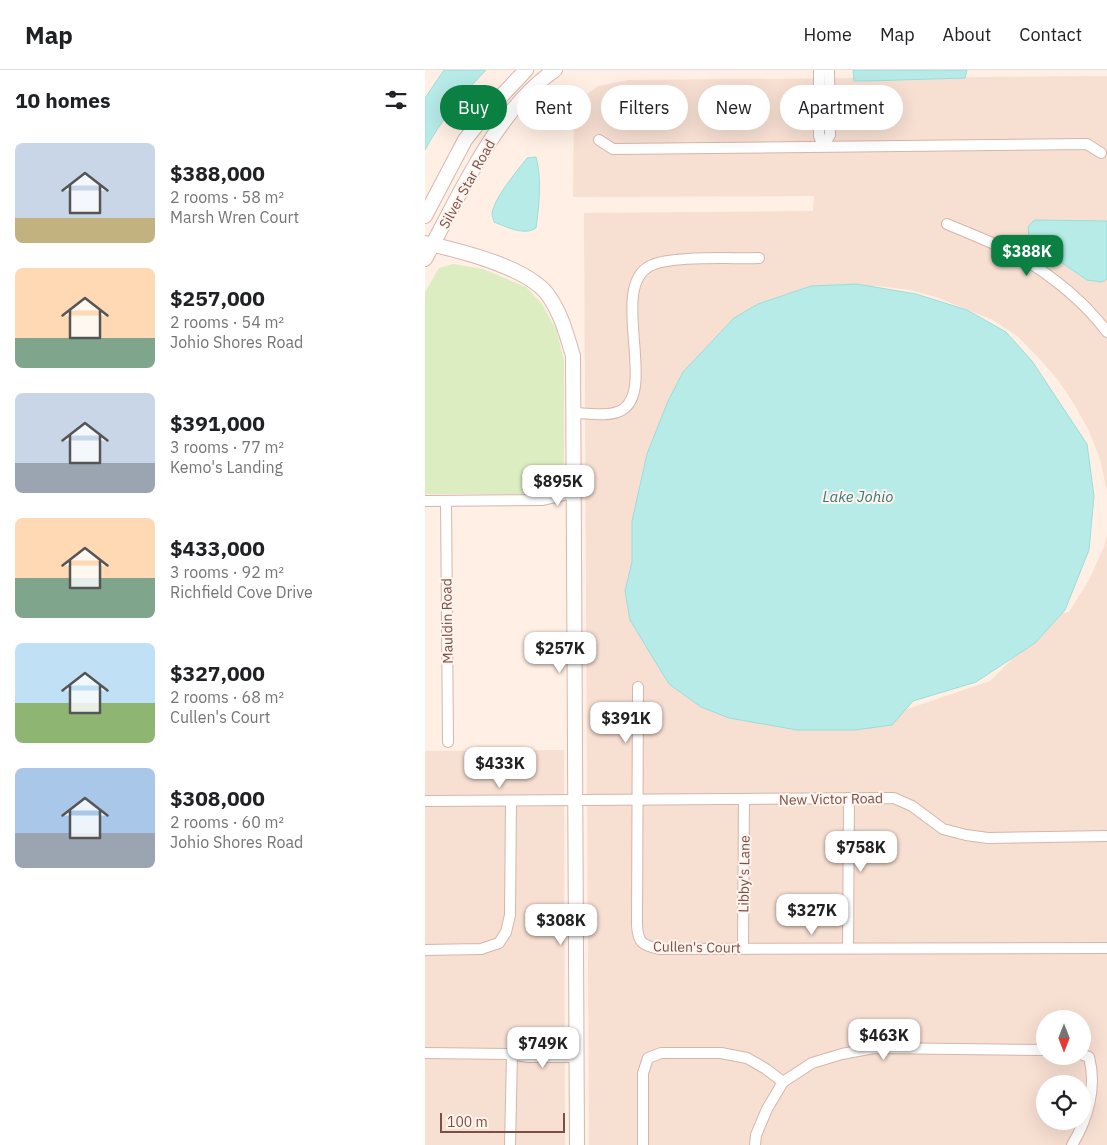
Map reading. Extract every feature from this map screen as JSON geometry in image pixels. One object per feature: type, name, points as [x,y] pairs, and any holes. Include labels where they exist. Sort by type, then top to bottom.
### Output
[{"type":"street","name":"Silver Star Road","points":[[425,216],[465,140],[491,107],[526,70]]},
{"type":"street","name":"Silver Star Road","points":[[425,259],[429,244],[490,140],[519,103],[555,70]]},
{"type":"street","points":[[823,146],[819,136],[824,71]]},
{"type":"street","points":[[599,140],[613,149],[1087,144],[1101,153]]},
{"type":"street","points":[[947,224],[1016,254],[1059,282],[1099,321],[1107,332]]},
{"type":"street","points":[[429,244],[499,264],[526,276],[549,296],[564,325],[573,356],[577,1145]]},
{"type":"street","points":[[574,412],[606,414],[620,411],[631,401],[635,386],[633,297],[637,279],[648,267],[668,260],[759,258]]},
{"type":"street","points":[[425,501],[543,500],[573,494]]},
{"type":"street","name":"Mauldin Road","points":[[446,501],[448,742]]},
{"type":"street","name":"Cullen's Court","points":[[638,687],[638,937],[645,946],[659,949],[1107,948]]},
{"type":"street","points":[[848,948],[849,798]]},
{"type":"street","name":"New Victor Road","points":[[425,801],[894,798],[912,806],[943,829],[966,835],[988,838],[1107,836]]},
{"type":"street","name":"Libby's Lane","points":[[743,949],[745,800]]},
{"type":"street","points":[[425,950],[481,949],[499,944],[507,932],[510,915],[511,801]]},
{"type":"street","points":[[425,1053],[512,1054],[528,1046],[576,1051]]},
{"type":"street","points":[[755,1145],[756,1135],[767,1109],[783,1082],[812,1063],[842,1054],[874,1048],[1036,1050]]},
{"type":"street","points":[[643,1145],[643,1073],[648,1058],[661,1053],[721,1053],[747,1058],[783,1082]]},
{"type":"street","points":[[510,1145],[512,1054]]},
{"type":"street","points":[[1072,1145],[1081,1131],[1091,1099],[1091,1065]]},
{"type":"shaded area","points":[[1107,76],[1107,491],[1100,459],[1089,431],[1074,404],[1058,380],[1017,336],[993,320],[936,297],[910,290],[878,286],[846,286],[881,718],[990,681],[1057,614],[1069,612],[1089,580],[1104,547],[1107,535],[1107,1145],[589,1145],[584,213],[813,211],[814,196],[573,197],[574,130],[591,130],[591,92],[598,86],[601,85],[601,130],[688,130],[688,85],[603,85],[629,80]]},
{"type":"shaded area","points":[[564,750],[565,1145],[425,1145],[425,751]]},
{"type":"green space","points":[[453,264],[483,269],[526,287],[542,304],[556,329],[564,361],[564,466],[548,492],[531,494],[425,494],[425,292],[439,268]]},
{"type":"water","points":[[444,70],[486,70],[472,85],[440,85],[440,125],[425,150],[425,98]]},
{"type":"water","points":[[853,70],[967,70],[965,78],[854,81]]},
{"type":"water","points":[[536,157],[539,202],[536,228],[521,231],[494,222],[493,208],[501,193],[527,158]]},
{"type":"water","points":[[1034,220],[1107,221],[1107,279],[1102,282],[1087,280],[1046,252],[1029,237],[1028,227]]},
{"type":"water","name":"Lake Johio","points":[[857,284],[916,294],[967,310],[1006,332],[1032,361],[1087,444],[1094,496],[1089,550],[1065,610],[1035,643],[976,682],[913,701],[892,725],[855,730],[797,730],[729,718],[701,707],[669,684],[630,620],[625,591],[632,562],[632,521],[647,454],[668,401],[683,372],[734,318],[758,304],[811,286]]}]
